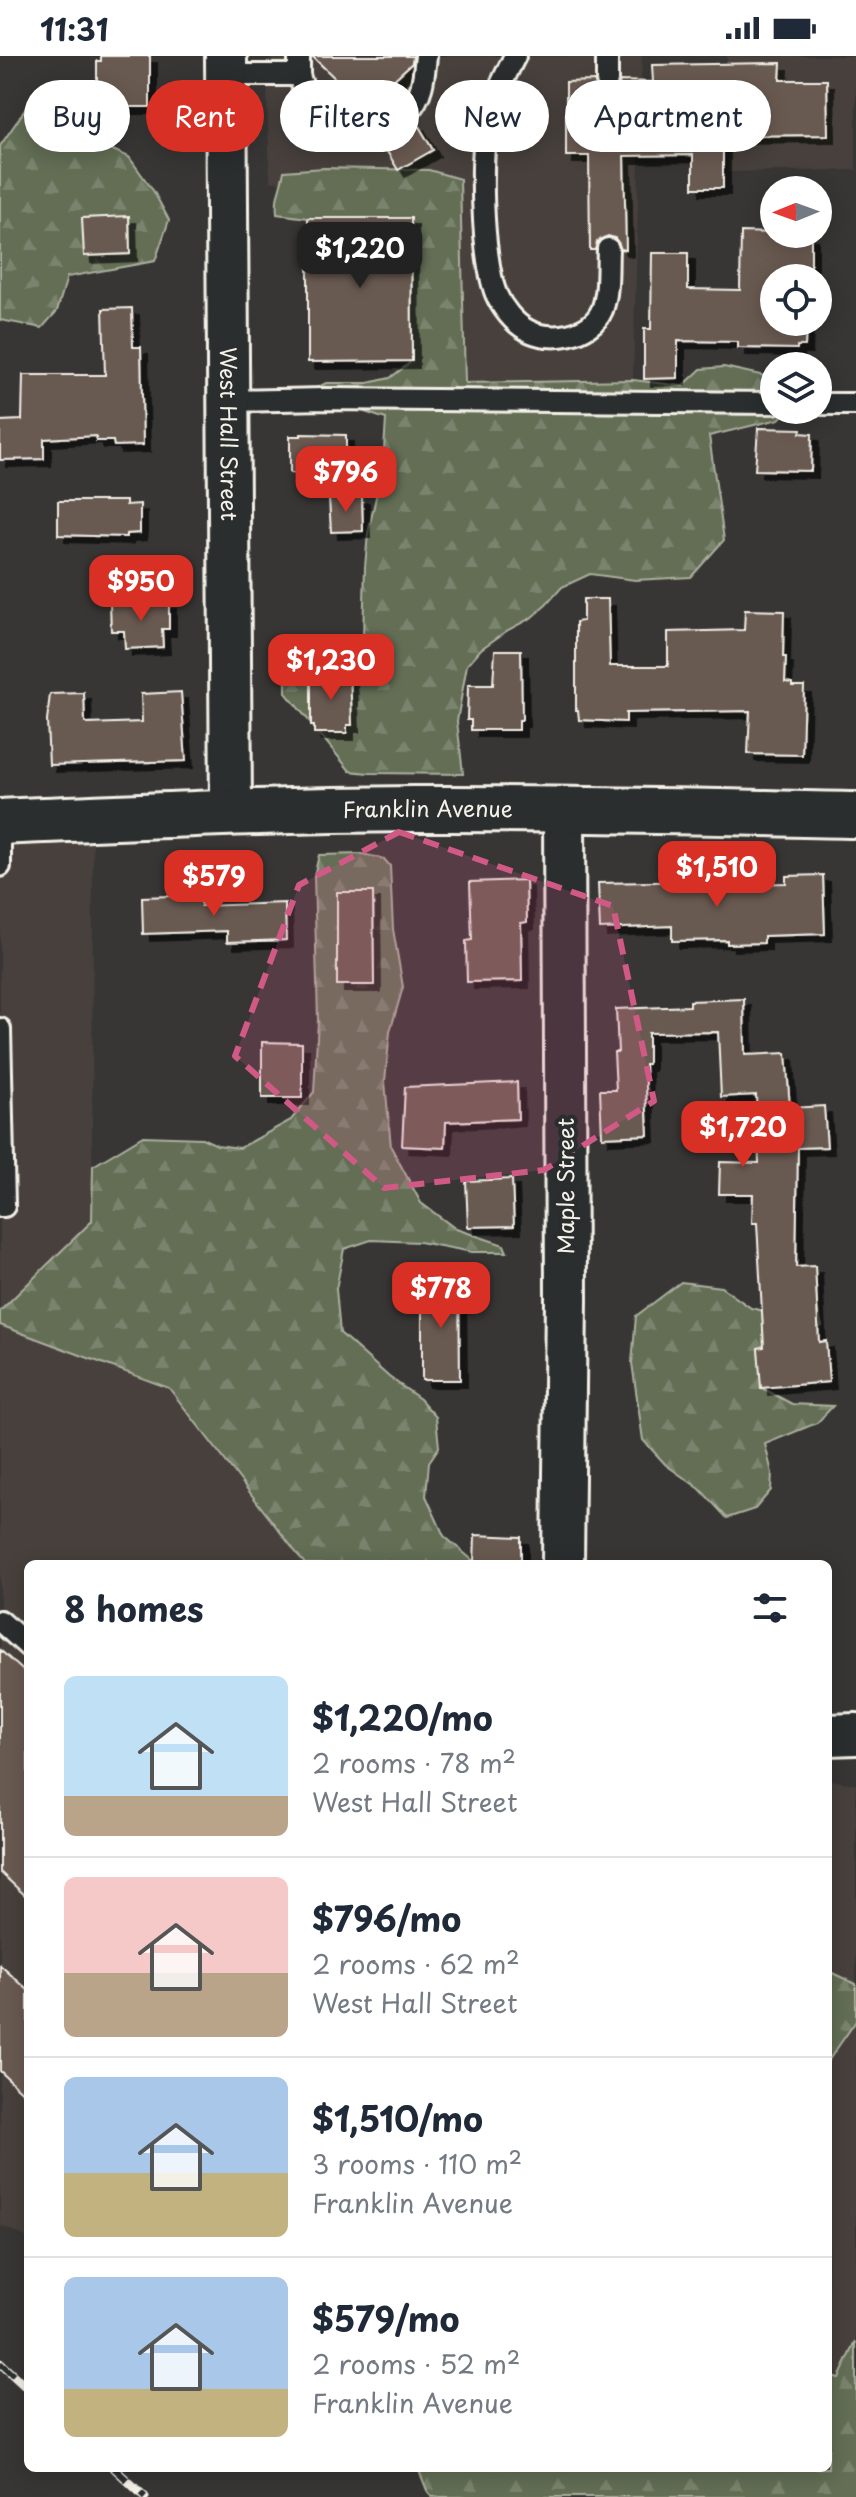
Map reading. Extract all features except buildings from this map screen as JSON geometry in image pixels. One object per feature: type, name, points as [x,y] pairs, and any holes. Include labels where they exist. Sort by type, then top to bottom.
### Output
[{"type":"street","name":"West Hall Street","points":[[226,66],[231,812]]},
{"type":"street","name":"Franklin Avenue","points":[[0,822],[231,812],[564,809],[856,815]]},
{"type":"street","name":"Maple Street","points":[[563,1560],[566,1313],[564,809]]},
{"type":"street","points":[[832,1735],[856,1734]]},
{"type":"lane","points":[[226,66],[299,65],[306,98],[318,117],[334,127],[358,129],[380,127],[410,109],[423,80],[426,56]]},
{"type":"lane","points":[[515,56],[490,113],[483,149],[487,252],[496,294],[512,319],[529,332],[547,336],[570,335],[590,326],[602,311],[608,249]]},
{"type":"lane","points":[[607,56],[607,80]]},
{"type":"lane","points":[[228,401],[760,403]]},
{"type":"lane","points":[[832,404],[856,404]]},
{"type":"lane","points":[[0,822],[0,866]]},
{"type":"lane","points":[[0,1029],[4,1206],[0,1206]]},
{"type":"lane","points":[[0,1621],[24,1642]]},
{"type":"highlighted area","points":[[399,832],[613,906],[654,1101],[544,1170],[384,1188],[235,1056],[299,885]]},
{"type":"shaded area","points":[[271,56],[642,56],[641,80],[565,80],[565,152],[639,152],[633,380],[464,383],[459,179],[270,182],[267,98]]},
{"type":"shaded area","points":[[727,56],[856,56],[856,170],[728,172],[728,152],[771,152],[771,80],[727,80]]},
{"type":"shaded area","points":[[93,822],[92,1220],[404,1560],[24,1560],[24,2236],[0,2225],[0,829]]},
{"type":"shaded area","points":[[832,1781],[856,1784],[856,2497],[432,2497],[419,2472],[832,2472]]},
{"type":"green space","points":[[24,111],[24,152],[117,152],[129,157],[169,220],[155,261],[67,277],[57,311],[42,328],[0,320],[0,146]]},
{"type":"green space","points":[[324,168],[429,170],[460,179],[465,383],[633,380],[683,386],[701,369],[724,367],[760,375],[760,424],[709,436],[724,540],[691,577],[635,580],[590,574],[562,587],[531,618],[481,649],[467,665],[457,721],[463,774],[350,771],[286,693],[286,669],[309,650],[344,644],[363,636],[368,533],[383,465],[386,419],[307,393],[326,383],[368,383],[390,378],[412,361],[411,218],[308,218],[277,214],[284,171]]},
{"type":"green space","points":[[362,854],[384,859],[390,866],[393,929],[403,987],[390,1032],[385,1081],[391,1147],[421,1203],[456,1229],[504,1245],[507,1252],[472,1252],[419,1242],[371,1240],[344,1249],[336,1289],[340,1333],[389,1377],[420,1399],[436,1417],[439,1447],[429,1462],[426,1496],[444,1536],[472,1560],[302,1560],[169,1388],[0,1325],[0,1311],[92,1221],[93,1166],[143,1136],[202,1138],[217,1145],[240,1148],[291,1120],[314,1092],[318,1020],[314,876],[319,855]]},
{"type":"green space","points":[[681,1282],[721,1287],[751,1308],[780,1315],[817,1307],[822,1326],[807,1335],[784,1336],[758,1348],[762,1388],[792,1404],[833,1406],[817,1423],[765,1444],[772,1473],[771,1490],[755,1509],[727,1518],[700,1489],[666,1465],[643,1440],[632,1363],[636,1316]]},
{"type":"green space","points":[[832,1973],[856,1984],[856,2021],[832,2055]]},
{"type":"green space","points":[[856,2342],[856,2497],[432,2497],[420,2472],[832,2472],[832,2376],[839,2378]]},
{"type":"railway","points":[[0,2363],[24,2385]]},
{"type":"railway","points":[[118,2472],[145,2497]]}]
